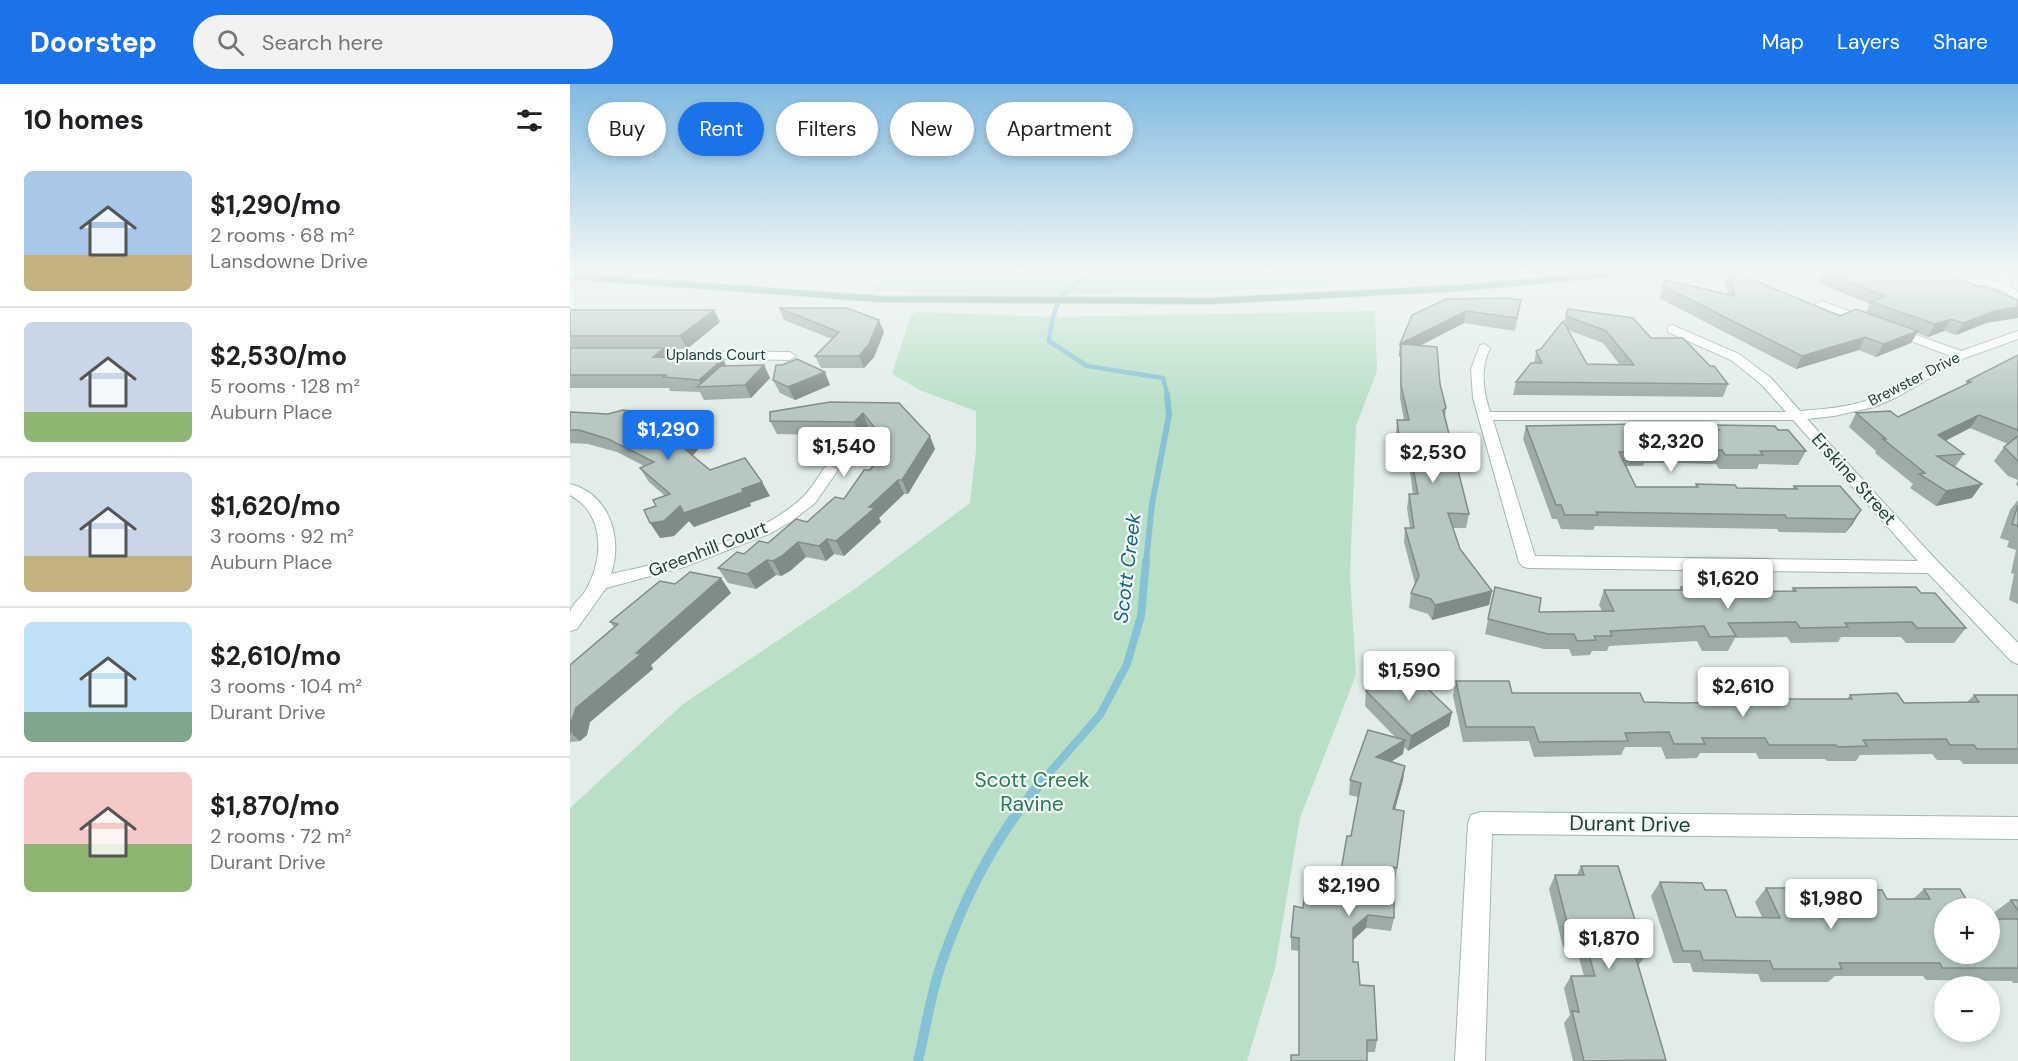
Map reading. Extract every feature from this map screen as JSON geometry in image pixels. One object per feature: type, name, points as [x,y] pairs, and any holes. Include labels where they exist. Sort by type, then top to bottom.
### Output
[{"type":"street","points":[[1853,316],[1960,355]]},
{"type":"street","name":"Erskine Street","points":[[1672,329],[1735,357],[1766,381],[1933,567],[2018,656]]},
{"type":"street","name":"Brewster Drive","points":[[1485,416],[1797,416],[1834,412],[1869,404],[1892,394],[1960,355],[2018,335]]},
{"type":"street","points":[[1484,348],[1478,359],[1477,382],[1528,562],[1933,567]]},
{"type":"street","name":"Uplands Court","points":[[628,355],[790,356]]},
{"type":"street","name":"Greenhill Court","points":[[599,583],[642,574],[696,557],[773,524],[805,504],[830,470]]},
{"type":"street","points":[[570,489],[591,501],[603,516],[607,535],[607,559],[599,583],[570,624]]},
{"type":"street","name":"Durant Drive","points":[[1470,1061],[1480,823],[2018,828]]},
{"type":"green space","name":"Scott Creek Ravine","points":[[911,316],[1375,316],[1377,371],[1356,426],[1350,575],[1356,675],[1300,818],[1275,968],[1247,1061],[570,1061],[570,808],[683,704],[856,588],[970,503],[976,450],[976,411],[922,391],[892,374]]},
{"type":"building","points":[[570,316],[707,316],[680,336],[570,336]]},
{"type":"building","points":[[798,316],[867,316],[879,320],[869,344],[859,356],[815,356],[839,332]]},
{"type":"building","points":[[1412,316],[1457,316],[1400,344]]},
{"type":"building","points":[[1566,316],[1616,316],[1633,318],[1651,338],[1683,338],[1710,366],[1714,366],[1728,384],[1516,382],[1531,363],[1542,363],[1536,351],[1541,349],[1563,321],[1587,364],[1634,365],[1606,331]]},
{"type":"building","points":[[1722,316],[1875,316],[1918,331],[1883,344],[1865,337],[1802,356]]},
{"type":"building","points":[[1911,316],[1982,316],[1963,323],[1951,319],[1935,324]]},
{"type":"building","points":[[1401,344],[1437,347],[1440,384],[1446,408],[1443,410],[1469,514],[1448,513],[1460,549],[1492,591],[1435,605],[1431,599],[1411,593],[1419,576],[1405,528],[1414,528],[1409,494],[1418,494],[1411,458],[1402,458],[1397,420],[1409,420],[1401,385]]},
{"type":"building","points":[[570,348],[664,348],[653,357],[723,359],[699,380],[663,377],[666,375],[570,375]]},
{"type":"building","points":[[2018,355],[2018,430],[1979,415],[1938,435],[1964,454],[1937,456],[1982,484],[1946,491],[1919,474],[1925,473],[1883,439],[1886,439],[1856,413],[1890,411],[1898,417],[1971,382],[1967,381]]},
{"type":"building","points":[[797,359],[825,372],[788,387],[773,380],[776,365]]},
{"type":"building","points":[[764,365],[745,385],[697,387],[721,366]]},
{"type":"building","points":[[830,402],[899,403],[930,436],[902,480],[898,480],[869,507],[875,508],[836,541],[827,539],[819,546],[798,542],[782,556],[773,561],[767,560],[747,574],[718,568],[737,552],[744,554],[759,541],[768,543],[796,519],[807,522],[835,497],[844,499],[864,470],[870,470],[888,444],[863,413],[854,422],[770,421],[770,412]]},
{"type":"building","points":[[623,410],[676,418],[664,424],[693,433],[681,446],[710,470],[745,458],[762,482],[742,489],[743,492],[684,513],[680,506],[664,521],[650,523],[644,510],[656,506],[653,500],[670,494],[640,468],[654,462],[608,439],[579,430],[570,430],[570,412],[608,414]]},
{"type":"building","points":[[1640,424],[1674,426],[1676,429],[1719,430],[1715,425],[1775,426],[1778,430],[1788,430],[1806,451],[1760,451],[1763,455],[1725,455],[1722,450],[1688,449],[1646,449],[1648,452],[1619,452],[1636,487],[1698,487],[1696,484],[1735,485],[1737,488],[1797,489],[1794,486],[1840,486],[1861,510],[1854,519],[1787,518],[1785,515],[1596,512],[1598,515],[1565,515],[1561,505],[1556,505],[1526,426]]},
{"type":"building","points":[[2018,436],[2018,461],[2004,447]]},
{"type":"building","points":[[2018,505],[2018,526],[2012,524]]},
{"type":"building","points":[[690,572],[721,578],[636,653],[641,654],[576,708],[570,722],[570,665],[618,624],[610,622],[660,581],[675,584]]},
{"type":"building","points":[[1495,587],[1541,598],[1539,612],[1614,611],[1604,590],[1682,590],[1681,587],[1706,587],[1708,589],[1744,589],[1746,592],[1796,591],[1793,588],[1916,587],[1921,593],[1935,593],[1966,628],[1917,628],[1912,622],[1845,623],[1848,627],[1800,628],[1796,622],[1728,623],[1736,636],[1710,637],[1704,626],[1610,631],[1612,636],[1594,636],[1596,640],[1577,641],[1574,634],[1548,634],[1488,619]]},
{"type":"building","points":[[1408,670],[1452,712],[1411,736],[1366,691]]},
{"type":"building","points":[[1456,681],[1509,681],[1512,693],[1640,693],[1644,702],[1683,703],[1722,702],[1721,699],[1852,699],[1850,695],[1897,693],[1904,703],[1979,702],[1974,695],[2018,695],[2018,749],[1977,749],[1974,745],[1950,745],[1946,739],[1863,740],[1867,746],[1838,747],[1836,745],[1769,745],[1765,738],[1702,738],[1705,744],[1674,744],[1669,732],[1625,733],[1628,741],[1539,742],[1534,727],[1466,727]]},
{"type":"building","points":[[1368,730],[1405,740],[1376,757],[1405,766],[1393,809],[1404,811],[1397,868],[1394,867],[1394,918],[1368,915],[1353,928],[1353,962],[1358,962],[1360,985],[1374,986],[1377,1040],[1367,1040],[1367,1061],[1291,1061],[1291,1055],[1299,1055],[1299,938],[1291,937],[1294,906],[1303,908],[1305,892],[1309,892],[1310,874],[1340,876],[1347,836],[1351,836],[1361,783],[1350,780]]},
{"type":"building","points":[[1581,866],[1618,866],[1646,955],[1635,955],[1666,1060],[1584,1061],[1572,1011],[1579,1012],[1571,976],[1595,976],[1583,934],[1570,934],[1555,875],[1584,875]]},
{"type":"building","points":[[1660,882],[1702,883],[1705,890],[1726,890],[1736,917],[1780,918],[1766,888],[1806,888],[1813,902],[1853,902],[1847,890],[1882,890],[1887,899],[1930,899],[1924,889],[1960,889],[1965,898],[1934,898],[1934,963],[1839,963],[1842,969],[1773,969],[1770,961],[1703,960],[1700,951],[1683,951]]},
{"type":"building","points":[[2011,900],[2018,900],[2018,911]]},
{"type":"building","points":[[2000,919],[2018,919],[2018,968],[1942,968],[1940,964],[2000,964]]},
{"type":"waterway","name":"Scott Creek","points":[[1054,316],[1049,341],[1087,366],[1163,378],[1168,397]]},
{"type":"waterway","name":"Scott Creek","points":[[1146,562],[1152,504],[1169,415],[1167,395]]},
{"type":"waterway","name":"Scott Creek","points":[[1044,779],[1100,715],[1127,664],[1141,616],[1146,561]]},
{"type":"waterway","name":"Scott Creek","points":[[918,1061],[939,971],[962,910],[999,840],[1013,818],[1046,777]]}]
